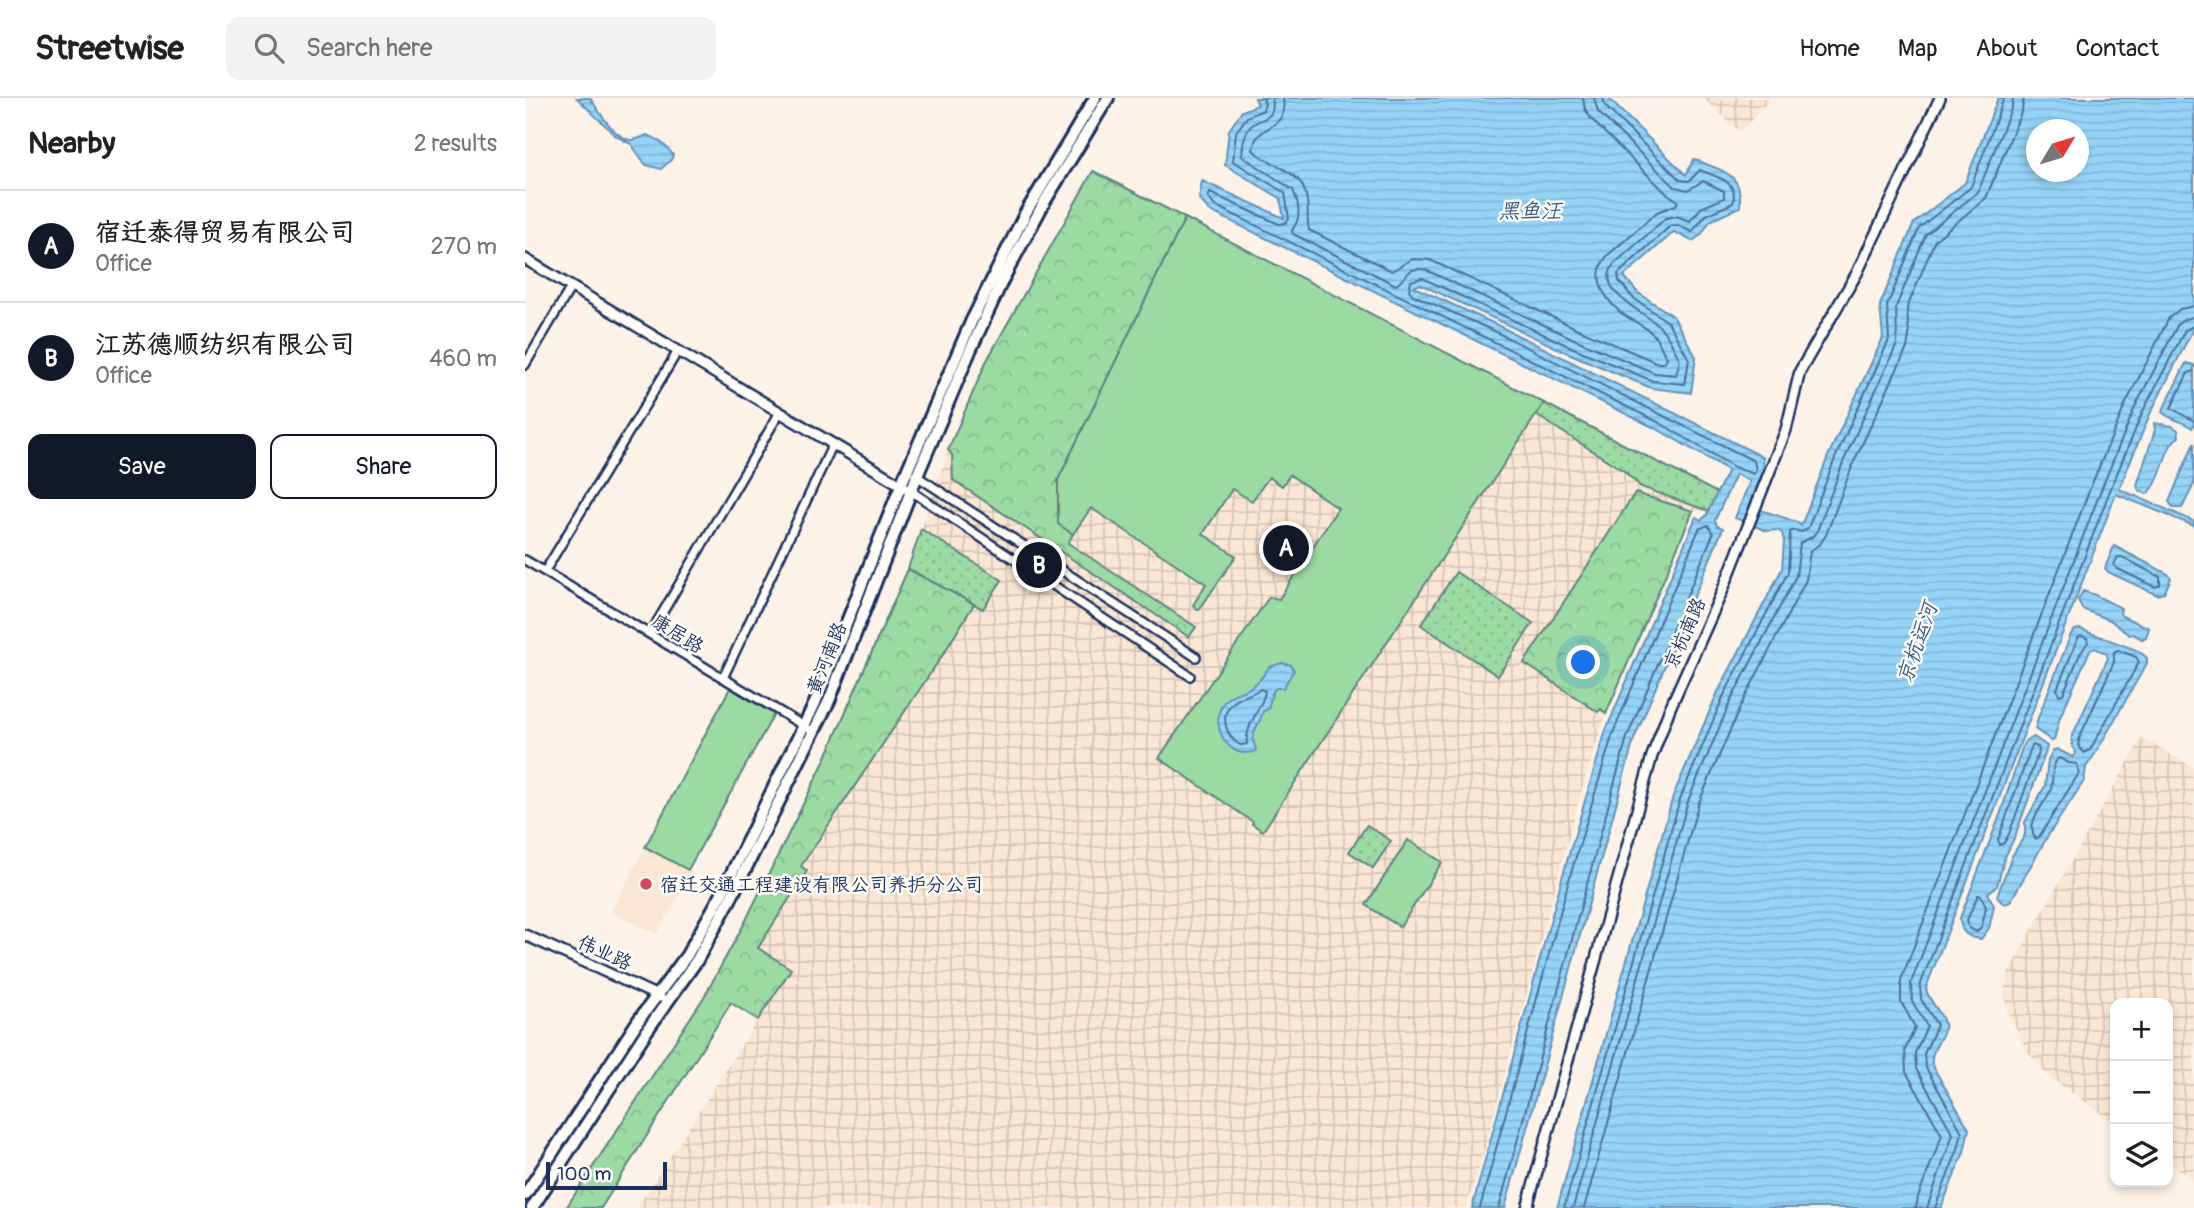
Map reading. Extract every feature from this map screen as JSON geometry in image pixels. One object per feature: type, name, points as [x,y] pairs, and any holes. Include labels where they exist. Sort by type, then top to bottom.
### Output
[{"type":"main road","name":"黄河南路","points":[[912,474],[938,397],[995,270],[1045,179],[1095,98]]},
{"type":"main road","name":"黄河南路","points":[[532,1208],[648,1029],[670,1002],[723,912],[810,730],[906,488],[1003,279],[1045,201],[1108,98]]},
{"type":"main road","name":"黄河南路","points":[[525,1195],[638,1021],[687,955],[810,730]]},
{"type":"street","name":"京杭南路","points":[[1527,1208],[1652,755],[1722,592],[1786,430],[1800,371],[1857,273],[1940,98]]},
{"type":"street","points":[[525,259],[906,488],[1190,676]]},
{"type":"street","points":[[525,365],[571,287]]},
{"type":"street","points":[[545,571],[677,351]]},
{"type":"street","points":[[650,634],[780,412]]},
{"type":"street","points":[[723,678],[833,444]]},
{"type":"street","points":[[912,474],[1196,657]]},
{"type":"street","name":"康居路","points":[[525,560],[810,730]]},
{"type":"street","name":"伟业路","points":[[525,935],[670,1002]]},
{"type":"shaded area","points":[[1703,98],[1771,98],[1740,132]]},
{"type":"shaded area","points":[[1093,171],[1725,497],[1717,514],[1706,509],[1693,511],[1606,714],[1581,792],[1483,1155],[1466,1208],[637,1208],[790,970],[757,948],[807,871],[801,867],[974,604],[908,569],[948,450],[986,362]]},
{"type":"shaded area","points":[[2142,738],[2194,768],[2194,1180],[2173,1165],[2173,998],[2110,998],[2110,1119],[2047,1075],[2027,1051],[2007,1010],[2004,993],[2012,965]]},
{"type":"shaded area","points":[[645,847],[692,872],[657,934],[611,911]]},
{"type":"green space","points":[[1093,171],[1185,218],[1058,480],[1058,524],[1073,534],[1068,543],[1196,627],[1189,637],[953,480],[952,455],[948,450],[986,362]]},
{"type":"green space","points":[[1185,218],[1544,403],[1263,831],[1159,758],[1269,597],[1279,599],[1338,508],[1290,475],[1282,486],[1269,477],[1252,501],[1232,489],[1203,534],[1236,556],[1199,610],[1193,605],[1206,584],[1091,508],[1073,534],[1058,524],[1058,480]]},
{"type":"green space","points":[[1544,403],[1725,497],[1717,514],[1641,487],[1624,471],[1536,415]]},
{"type":"green space","points":[[1635,493],[1693,511],[1606,714],[1601,709],[1598,712],[1524,663]]},
{"type":"green space","points":[[921,529],[1002,580],[983,609],[908,569]]},
{"type":"green space","points":[[908,569],[974,604],[801,866],[807,871],[758,948],[791,969],[758,1020],[731,1003],[601,1208],[566,1208],[704,997],[743,926],[822,766]]},
{"type":"green space","points":[[1456,572],[1533,623],[1498,676],[1421,625]]},
{"type":"green space","points":[[730,688],[774,714],[688,870],[645,847]]},
{"type":"green space","points":[[1367,825],[1391,841],[1373,868],[1349,852]]},
{"type":"green space","points":[[1408,840],[1442,862],[1400,927],[1366,905]]},
{"type":"water","points":[[577,98],[590,98],[607,122],[624,138],[634,140],[647,135],[658,140],[673,155],[671,160],[661,169],[646,165],[631,144],[616,136]]},
{"type":"water","points":[[1255,98],[1608,98],[1686,175],[1694,159],[1729,174],[1738,186],[1740,207],[1710,221],[1701,235],[1692,241],[1674,232],[1624,276],[1637,292],[1673,316],[1696,357],[1691,393],[1651,388],[1568,353],[1420,284],[1414,287],[1497,325],[1763,457],[1764,479],[1752,507],[1797,522],[1801,526],[1829,454],[1883,338],[1880,305],[1914,223],[1965,183],[1998,98],[2194,98],[2194,327],[2150,414],[2119,489],[2191,520],[2194,526],[2116,494],[1926,988],[1944,1023],[1943,1032],[1933,1053],[1932,1065],[1969,1129],[1964,1152],[1941,1208],[1557,1208],[1673,796],[1717,694],[1782,569],[1782,533],[1777,530],[1767,531],[1735,518],[1750,481],[1736,474],[1715,520],[1717,526],[1723,528],[1634,739],[1505,1208],[1472,1208],[1562,878],[1606,730],[1696,517],[1701,520],[1706,516],[1728,470],[1657,429],[1210,211],[1199,199],[1202,181],[1284,218],[1280,198],[1225,165],[1229,130],[1242,111],[1258,105]]},
{"type":"water","points":[[2186,363],[2194,365],[2192,428],[2162,412]]},
{"type":"water","points":[[2154,423],[2172,426],[2178,430],[2179,437],[2170,447],[2157,481],[2147,494],[2139,490],[2137,485],[2155,430]]},
{"type":"water","points":[[2194,443],[2194,484],[2182,508],[2174,508],[2169,502]]},
{"type":"water","points":[[2114,546],[2168,574],[2171,578],[2164,593],[2157,595],[2108,572],[2105,568]]},
{"type":"water","points":[[2083,591],[2121,608],[2122,616],[2149,628],[2146,637],[2142,639],[2133,634],[2129,635],[2110,620],[2082,609],[2078,600]]},
{"type":"water","points":[[2080,629],[2139,651],[2147,658],[2147,663],[2086,767],[2084,781],[2049,834],[2010,902],[2004,903],[1997,896],[2012,856],[2025,835],[2025,822],[2045,786],[2048,760],[2053,750],[2057,749],[2072,757],[2076,753],[2072,737],[2108,658],[2106,653],[2095,648],[2090,650],[2060,717],[2054,740],[2035,729],[2071,634]]},
{"type":"water","points":[[1282,663],[1291,665],[1294,670],[1283,688],[1276,688],[1272,693],[1268,709],[1263,711],[1253,735],[1256,751],[1236,751],[1225,741],[1219,728],[1220,708],[1231,696],[1256,684],[1269,667]]},
{"type":"water","points":[[2034,737],[2047,746],[2046,751],[2005,857],[1997,886],[1988,893],[1994,906],[1989,928],[1981,939],[1972,937],[1963,931],[1960,918],[2000,815],[2023,745],[2026,740]]},
{"type":"place","name":"宿迁泰得贸易有限公司","points":[[1286,548]]},
{"type":"place","name":"江苏德顺纺织有限公司","points":[[1039,565]]},
{"type":"place","name":"宿迁交通工程建设有限公司养护分公司","points":[[646,884]]},
{"type":"water label","name":"黑鱼汪","points":[[1530,211]]},
{"type":"water label","name":"京杭运河","points":[[1917,643]]}]
